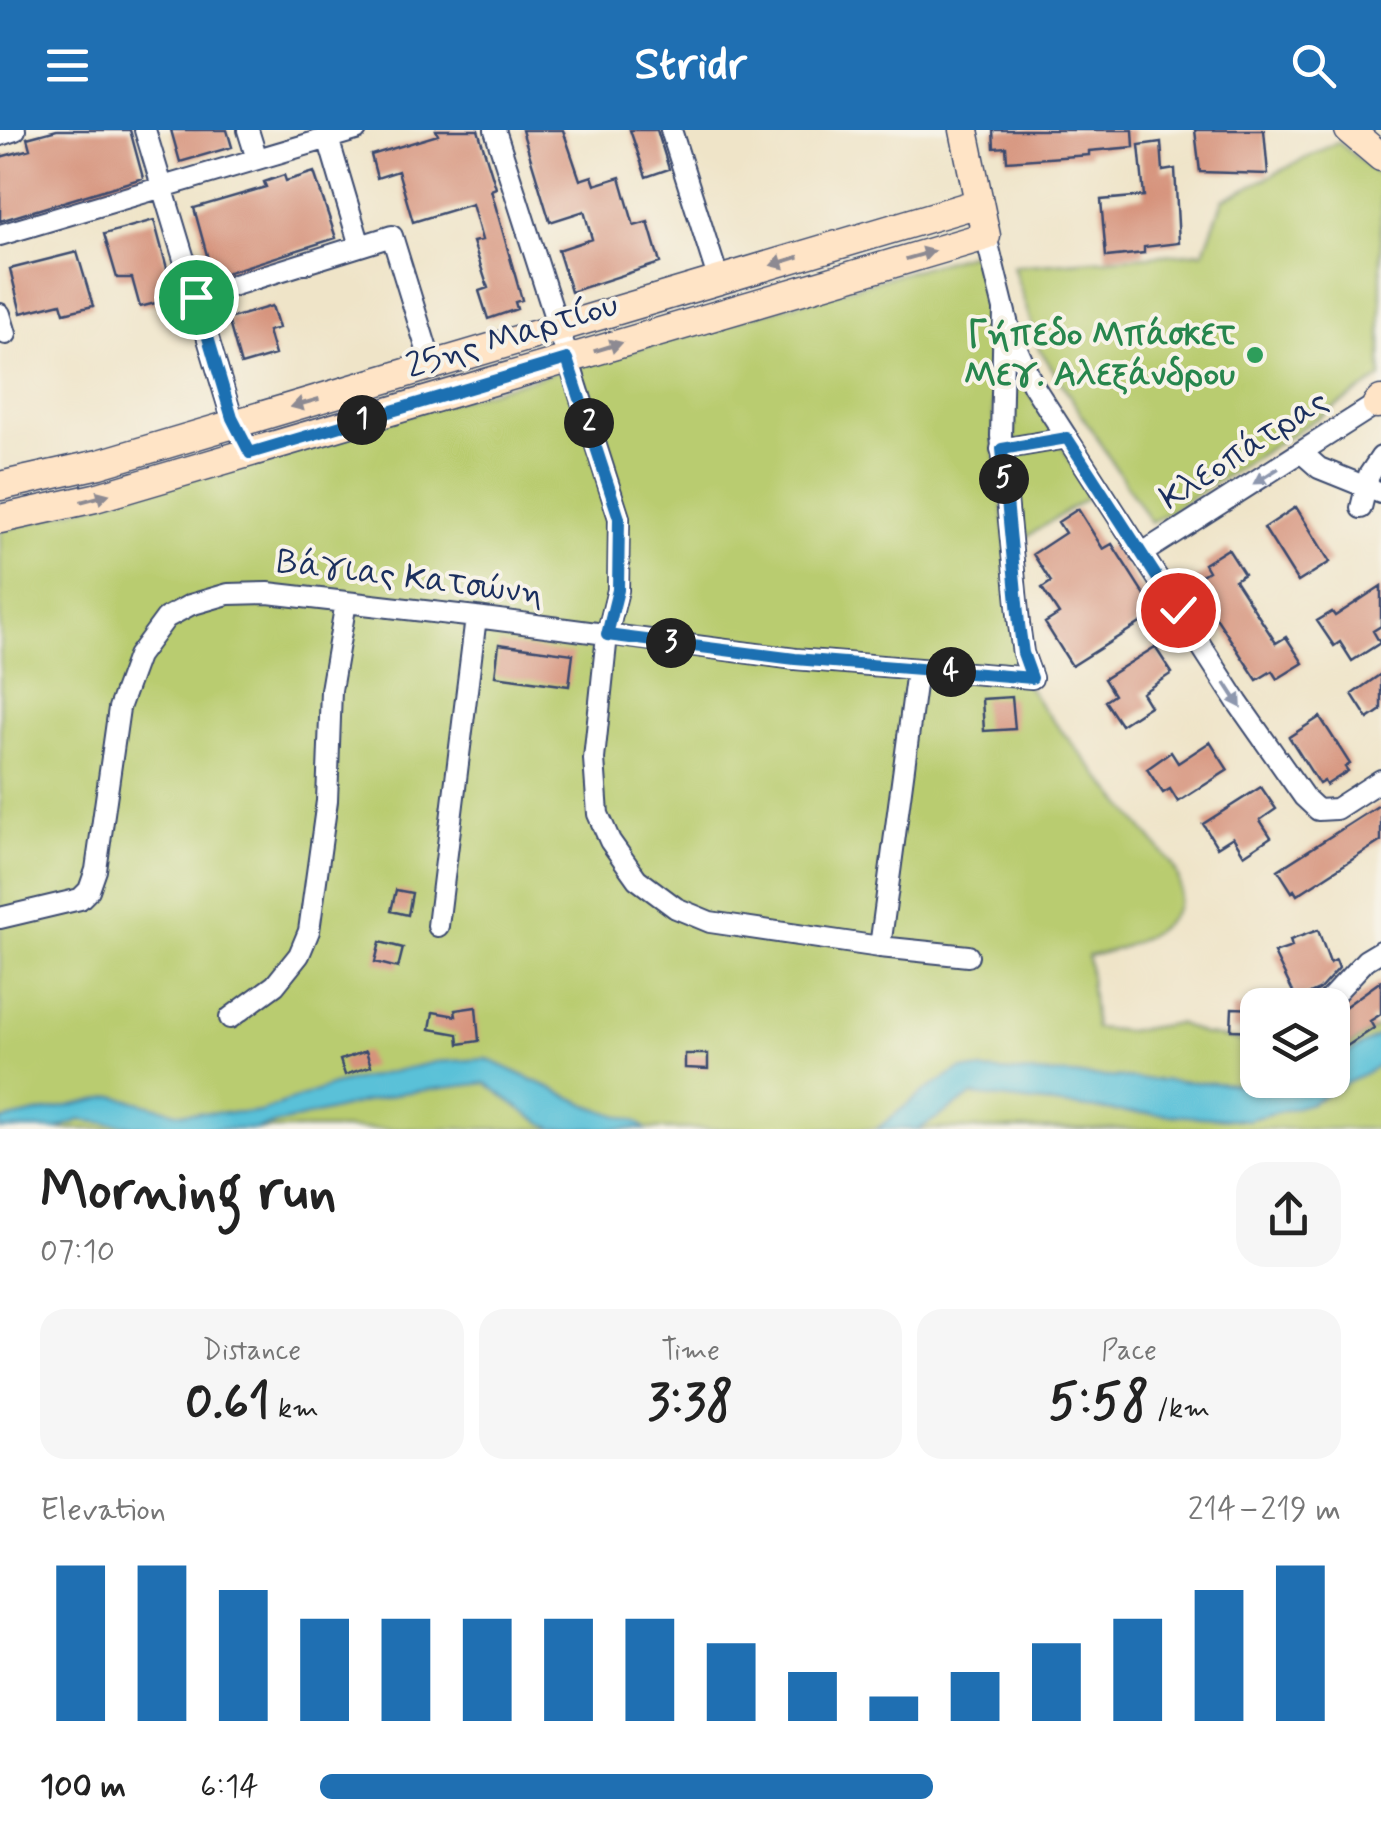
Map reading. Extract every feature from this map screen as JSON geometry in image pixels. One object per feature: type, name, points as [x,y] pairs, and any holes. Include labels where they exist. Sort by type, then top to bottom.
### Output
[{"type":"street","points":[[0,134],[16,130]]},
{"type":"street","points":[[145,130],[234,424],[250,453]]},
{"type":"street","points":[[248,130],[257,159]]},
{"type":"street","points":[[0,235],[356,130]]},
{"type":"street","points":[[494,130],[619,518],[618,590],[607,635],[594,759],[596,806],[610,841],[637,880],[676,908],[710,922],[968,956]]},
{"type":"street","points":[[671,130],[718,281]]},
{"type":"street","points":[[964,130],[1004,312],[1017,351],[1067,438],[1245,714],[1302,794],[1324,812],[1336,809],[1381,780]]},
{"type":"street","points":[[1349,130],[1381,157]]},
{"type":"street","points":[[328,138],[360,246]]},
{"type":"street","name":"25ης Μαρτίου","points":[[0,486],[86,468],[979,202]]},
{"type":"street","points":[[196,297],[389,235],[395,241],[432,366]]},
{"type":"street","name":"25ης Μαρτίου","points":[[0,519],[95,498],[986,236]]},
{"type":"street","points":[[1004,312],[1002,449],[1067,438]]},
{"type":"street","name":"Κλεοπάτρας","points":[[1142,554],[1378,407]]},
{"type":"street","name":"Βάγιας Κατσώνη","points":[[0,918],[80,899],[89,890],[96,870],[118,708],[138,656],[166,618],[190,604],[246,592],[476,617],[795,659],[1032,678],[1019,624],[1002,449]]},
{"type":"street","points":[[1302,453],[1319,468],[1373,490]]},
{"type":"street","points":[[1361,508],[1373,490],[1381,457]]},
{"type":"street","points":[[230,1018],[275,985],[299,955],[309,931],[327,802],[331,690],[346,602]]},
{"type":"street","points":[[438,926],[476,617]]},
{"type":"street","points":[[880,947],[917,670]]},
{"type":"street","points":[[1340,988],[1366,960],[1381,951]]},
{"type":"green space","points":[[1338,142],[1381,177],[1381,378],[1151,523],[1039,348],[1013,266],[1204,252],[1223,200]]},
{"type":"green space","points":[[973,253],[990,307],[995,449],[1024,681],[1172,864],[1180,884],[1179,901],[1172,916],[1159,928],[1124,947],[1088,956],[1095,1028],[1127,1031],[1178,1023],[1203,1034],[1240,1041],[1240,1098],[1350,1098],[1350,1046],[1381,1025],[1381,1129],[0,1129],[0,531]]},
{"type":"green space","points":[[1012,362],[1091,495],[1016,544]]},
{"type":"water","points":[[1381,1034],[1381,1064],[1350,1081],[1350,1052]]},
{"type":"water","points":[[487,1059],[646,1129],[555,1129],[530,1116],[486,1083],[401,1093],[255,1129],[158,1129],[80,1120],[56,1129],[0,1129],[0,1121],[114,1096],[181,1113],[260,1112],[333,1085],[436,1062]]},
{"type":"water","points":[[961,1069],[1240,1084],[1240,1098],[1320,1098],[1247,1120],[1124,1112],[973,1095],[919,1129],[877,1129],[923,1092]]},
{"type":"building","points":[[57,130],[130,130],[143,178],[0,221],[0,157],[30,149],[27,138]]},
{"type":"building","points":[[171,130],[227,130],[232,147],[180,162]]},
{"type":"building","points":[[436,130],[478,130],[522,300],[515,302],[517,309],[488,319],[479,291],[488,288],[473,242],[482,240],[472,204],[413,222],[398,171],[377,178],[371,155],[438,135]]},
{"type":"building","points":[[522,130],[563,130],[580,180],[592,176],[595,185],[620,177],[634,226],[648,222],[660,263],[571,292],[558,250],[592,239],[584,211],[550,222]]},
{"type":"building","points":[[630,130],[657,130],[669,169],[646,177]]},
{"type":"building","points":[[993,130],[1133,130],[1134,147],[1089,151],[1089,155],[1007,161],[1006,147],[994,148]]},
{"type":"building","points":[[1195,130],[1264,130],[1268,174],[1200,172]]},
{"type":"building","points":[[1161,142],[1163,171],[1175,169],[1179,243],[1144,247],[1144,253],[1106,257],[1101,200],[1144,196],[1139,145]]},
{"type":"building","points":[[314,172],[336,238],[213,277],[194,208],[266,187],[264,182],[284,175],[286,181]]},
{"type":"building","points":[[154,220],[175,298],[140,307],[132,278],[117,278],[104,234]]},
{"type":"building","points":[[77,252],[93,306],[64,313],[61,303],[21,313],[10,269]]},
{"type":"building","points":[[272,306],[279,328],[268,331],[275,355],[241,365],[228,319]]},
{"type":"building","points":[[1296,507],[1330,562],[1298,582],[1264,528]]},
{"type":"building","points":[[1078,509],[1103,549],[1112,544],[1156,613],[1072,666],[1045,623],[1059,614],[1042,588],[1051,582],[1033,554],[1065,533],[1058,522]]},
{"type":"building","points":[[1228,549],[1244,574],[1235,580],[1276,643],[1286,637],[1303,663],[1277,679],[1272,671],[1257,680],[1192,581],[1208,571],[1204,564]]},
{"type":"building","points":[[1381,586],[1381,626],[1373,631],[1380,643],[1352,661],[1340,642],[1334,646],[1317,621],[1332,612],[1335,616]]},
{"type":"building","points":[[499,644],[573,654],[569,686],[495,676]]},
{"type":"building","points":[[1155,647],[1172,673],[1142,693],[1150,706],[1121,725],[1105,701],[1114,695],[1104,679]]},
{"type":"building","points":[[1381,674],[1381,710],[1368,719],[1352,694]]},
{"type":"building","points":[[1012,697],[1015,729],[984,731],[982,699]]},
{"type":"building","points":[[1320,717],[1350,764],[1345,767],[1348,771],[1326,785],[1324,781],[1319,784],[1289,737]]},
{"type":"building","points":[[1210,742],[1228,770],[1178,802],[1170,789],[1163,793],[1147,769],[1171,752],[1178,763]]},
{"type":"building","points":[[1261,787],[1276,809],[1260,820],[1271,837],[1244,855],[1233,837],[1217,847],[1203,824]]},
{"type":"building","points":[[1381,804],[1381,841],[1297,895],[1292,892],[1278,870]]},
{"type":"building","points":[[396,890],[412,893],[408,915],[391,911]]},
{"type":"building","points":[[1318,930],[1330,963],[1336,960],[1339,968],[1321,988],[1291,988],[1274,953],[1292,947],[1290,940]]},
{"type":"building","points":[[380,942],[403,948],[398,968],[375,962]]},
{"type":"building","points":[[1381,981],[1381,1014],[1370,1021],[1374,1028],[1350,1044],[1350,1003]]},
{"type":"building","points":[[476,1007],[479,1041],[459,1044],[458,1034],[430,1029],[433,1012],[456,1016],[455,1010]]},
{"type":"building","points":[[1232,1008],[1240,1008],[1240,1030],[1231,1030]]},
{"type":"building","points":[[366,1051],[371,1066],[345,1075],[340,1060]]},
{"type":"building","points":[[685,1054],[708,1054],[708,1069],[685,1068]]},
{"type":"place","name":"Γήπεδο Μπάσκετ Μεγ. Αλεξάνδρου","points":[[1255,355]]},
{"type":"route","points":[[196,297],[232,418],[250,453],[567,359],[619,518],[618,590],[607,635],[795,659],[1032,678],[1019,624],[1002,449],[1067,438],[1178,610]]}]
